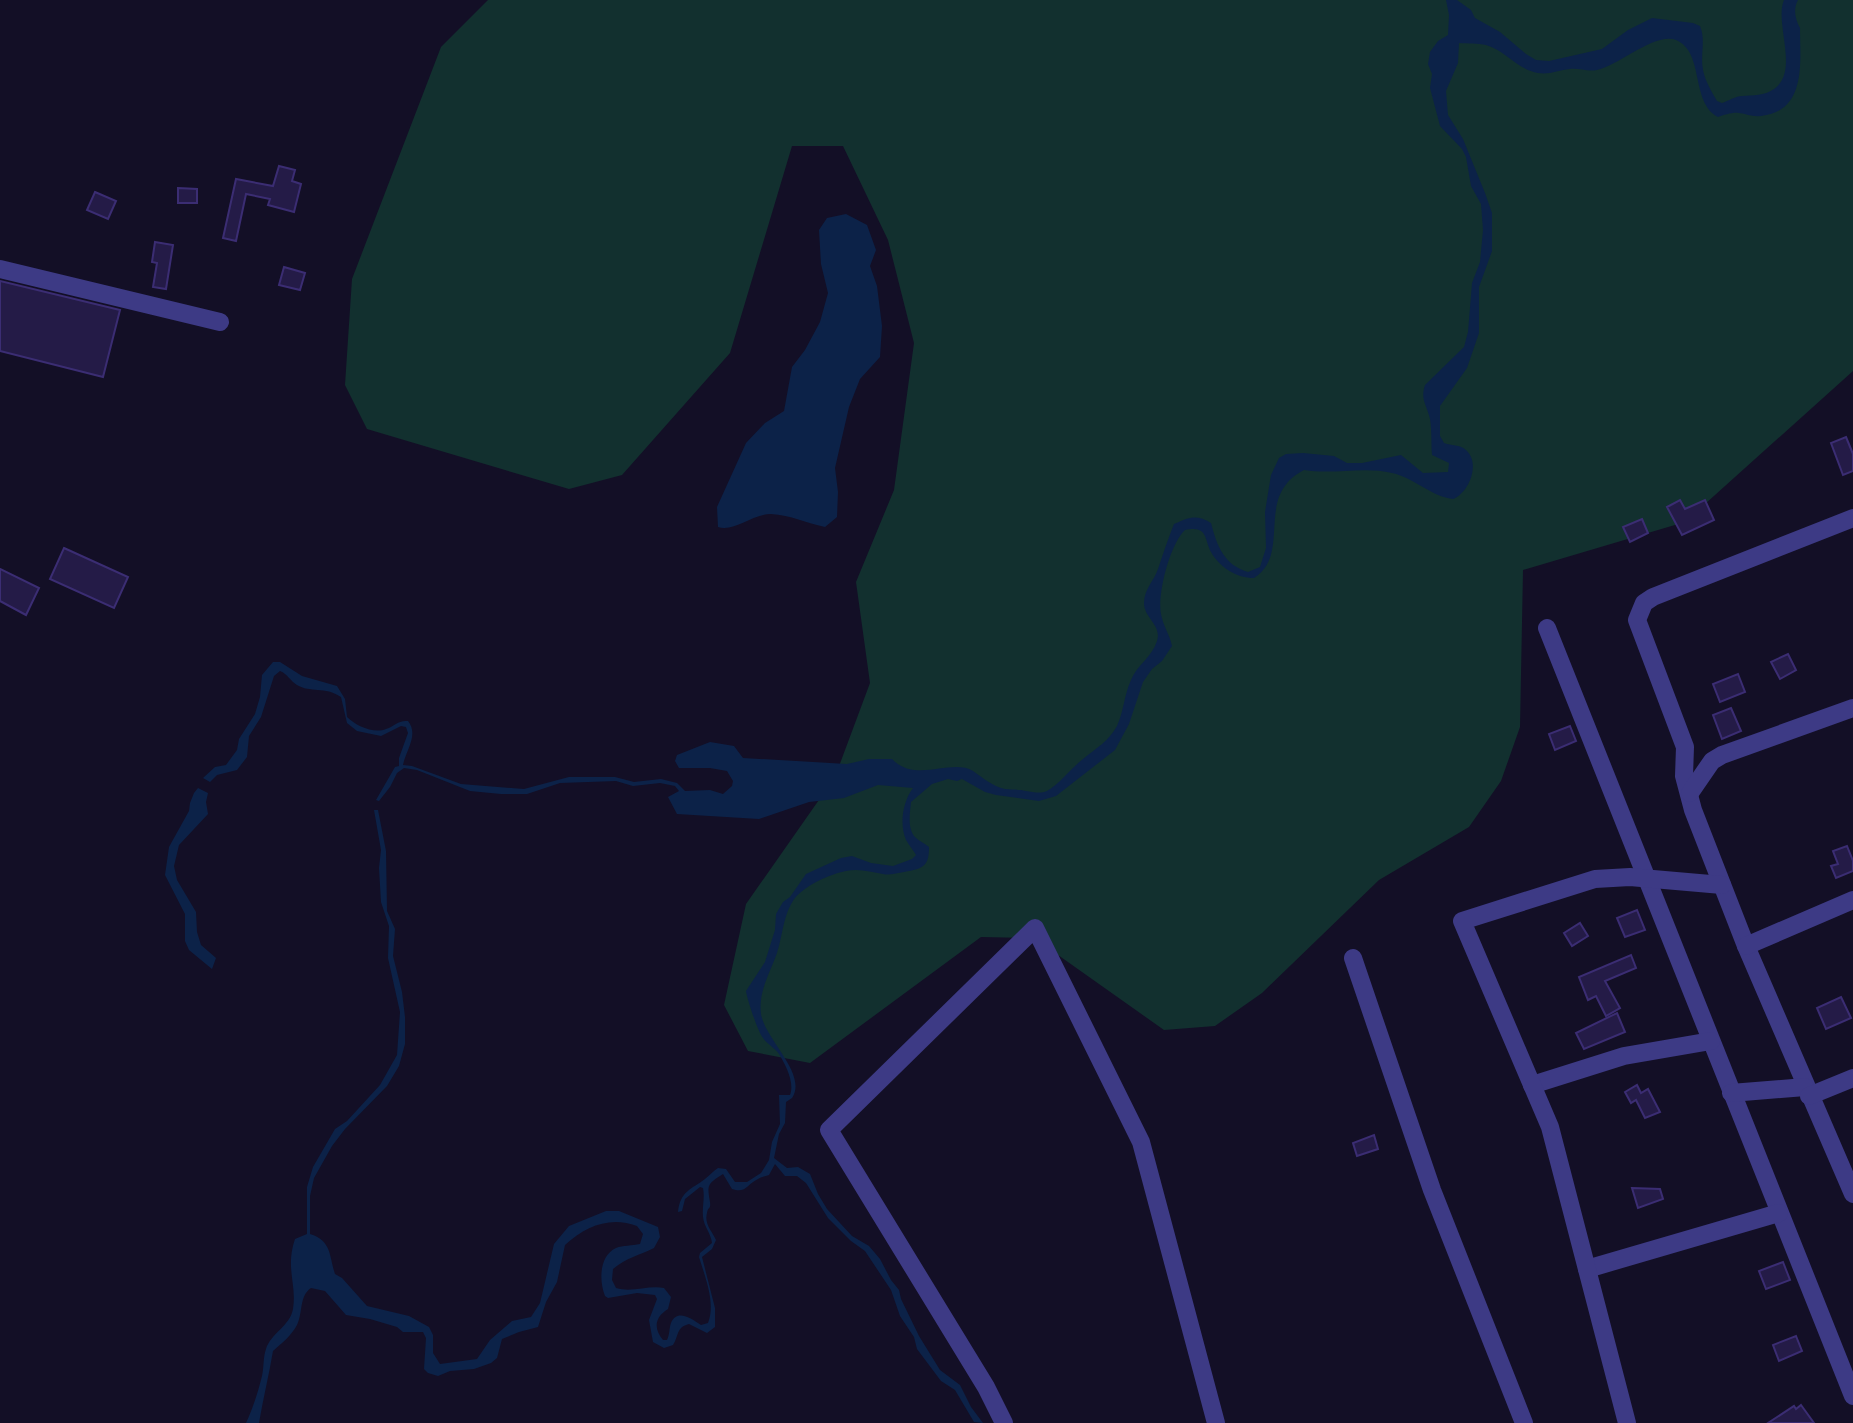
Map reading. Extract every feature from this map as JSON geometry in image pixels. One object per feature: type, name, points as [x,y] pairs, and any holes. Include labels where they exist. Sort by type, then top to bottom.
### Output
[{"type":"street","points":[[0,269],[220,322]]},
{"type":"street","points":[[1853,519],[1653,597],[1639,609],[1637,620],[1639,632],[1685,747],[1684,776],[1693,810],[1746,946],[1853,1194]]},
{"type":"street","points":[[1548,628],[1853,1396]]},
{"type":"street","points":[[1690,793],[1712,761],[1722,755],[1853,708]]},
{"type":"street","points":[[1627,1423],[1550,1127],[1462,920],[1595,879],[1630,877],[1721,884]]},
{"type":"street","points":[[1746,946],[1853,901]]},
{"type":"street","points":[[1004,1423],[986,1387],[829,1130],[1035,928],[1142,1142],[1216,1423]]},
{"type":"street","points":[[1353,958],[1432,1190],[1524,1423]]},
{"type":"street","points":[[1532,1085],[1624,1056],[1711,1041]]},
{"type":"street","points":[[1731,1093],[1807,1091],[1853,1077]]},
{"type":"street","points":[[1587,1269],[1779,1213]]},
{"type":"green space","points":[[488,0],[1853,0],[1853,371],[1685,522],[1523,570],[1520,727],[1501,781],[1469,827],[1379,880],[1262,993],[1215,1026],[1164,1030],[1034,938],[981,937],[810,1063],[748,1051],[724,1005],[746,904],[835,777],[870,683],[856,582],[894,490],[914,343],[888,240],[843,146],[792,146],[730,353],[622,475],[569,489],[367,429],[345,385],[352,279],[441,47]]},
{"type":"water","points":[[1446,0],[1457,0],[1471,10],[1475,18],[1500,32],[1536,60],[1549,61],[1602,49],[1628,30],[1652,18],[1693,23],[1700,26],[1702,31],[1702,64],[1705,78],[1717,101],[1722,103],[1740,96],[1766,93],[1781,81],[1786,59],[1782,21],[1784,0],[1798,0],[1795,10],[1800,28],[1798,83],[1794,95],[1776,112],[1758,116],[1734,113],[1718,117],[1709,110],[1704,100],[1691,55],[1685,46],[1676,40],[1667,39],[1647,45],[1597,70],[1570,69],[1550,73],[1524,68],[1483,44],[1459,43],[1458,63],[1446,91],[1448,115],[1463,139],[1492,213],[1492,251],[1479,287],[1479,333],[1467,368],[1440,406],[1440,436],[1444,443],[1463,448],[1473,462],[1471,477],[1464,491],[1453,499],[1392,473],[1371,470],[1304,470],[1289,481],[1280,494],[1271,554],[1265,567],[1254,578],[1241,576],[1224,567],[1211,552],[1201,531],[1185,530],[1174,546],[1161,594],[1161,614],[1172,646],[1143,682],[1129,724],[1115,750],[1056,796],[1039,801],[985,792],[962,779],[948,779],[932,784],[911,802],[912,833],[929,847],[927,861],[922,867],[889,875],[860,870],[840,872],[812,885],[800,893],[791,904],[763,990],[761,1006],[764,1024],[790,1068],[795,1089],[792,1098],[786,1102],[785,1123],[779,1134],[774,1158],[787,1168],[798,1167],[810,1174],[827,1209],[852,1236],[869,1246],[880,1259],[899,1290],[919,1336],[940,1370],[960,1385],[983,1423],[974,1422],[955,1390],[941,1381],[917,1349],[914,1337],[900,1316],[891,1290],[865,1251],[828,1218],[806,1183],[797,1176],[785,1176],[775,1164],[769,1175],[743,1189],[732,1189],[723,1174],[709,1185],[710,1206],[706,1217],[716,1240],[712,1249],[702,1257],[715,1308],[715,1327],[707,1333],[689,1324],[685,1325],[673,1345],[664,1348],[653,1342],[649,1320],[657,1299],[655,1295],[637,1293],[608,1298],[605,1296],[601,1276],[606,1257],[616,1248],[640,1244],[643,1234],[637,1226],[608,1223],[590,1228],[565,1245],[557,1282],[546,1302],[538,1327],[502,1339],[497,1358],[474,1369],[450,1371],[438,1376],[428,1373],[424,1369],[426,1338],[423,1332],[403,1332],[397,1327],[346,1315],[325,1291],[311,1288],[303,1300],[297,1325],[273,1351],[259,1423],[246,1423],[263,1373],[268,1343],[288,1320],[293,1309],[292,1249],[295,1239],[307,1234],[307,1187],[313,1167],[335,1129],[347,1121],[380,1085],[397,1055],[400,1012],[388,958],[389,926],[381,902],[381,850],[374,810],[378,810],[386,851],[387,911],[395,929],[393,956],[402,992],[405,1044],[399,1066],[387,1086],[345,1129],[314,1178],[310,1196],[310,1234],[326,1245],[335,1274],[342,1278],[367,1306],[409,1316],[429,1327],[433,1335],[433,1353],[440,1364],[477,1359],[490,1340],[512,1321],[531,1317],[540,1303],[554,1244],[569,1226],[606,1211],[619,1211],[658,1227],[660,1237],[654,1248],[618,1265],[613,1269],[612,1280],[616,1288],[622,1289],[664,1288],[671,1297],[668,1309],[657,1323],[663,1340],[667,1340],[671,1323],[677,1316],[685,1316],[701,1325],[708,1323],[710,1299],[699,1257],[712,1243],[703,1217],[703,1188],[700,1187],[685,1199],[682,1211],[678,1212],[679,1205],[687,1191],[718,1168],[726,1169],[735,1182],[747,1182],[761,1173],[769,1160],[772,1142],[780,1124],[779,1095],[790,1095],[791,1085],[789,1073],[779,1054],[761,1035],[746,991],[765,962],[775,930],[776,914],[806,874],[841,858],[852,856],[871,863],[893,866],[916,855],[906,840],[903,827],[905,806],[913,788],[878,785],[844,798],[809,802],[759,819],[677,814],[668,797],[679,791],[675,786],[660,783],[633,786],[616,781],[560,783],[527,794],[501,794],[470,791],[417,770],[404,768],[397,773],[379,801],[376,800],[395,767],[399,766],[399,758],[408,733],[406,727],[401,726],[381,736],[357,731],[347,723],[341,697],[302,687],[280,671],[274,676],[261,717],[249,736],[247,757],[237,770],[217,775],[210,782],[203,778],[215,767],[226,765],[237,750],[239,739],[255,714],[262,675],[273,662],[280,662],[302,676],[337,686],[345,699],[347,717],[365,728],[381,730],[408,721],[412,737],[403,765],[461,784],[524,789],[569,777],[615,777],[634,782],[661,779],[677,783],[685,791],[710,790],[723,794],[732,786],[733,781],[727,771],[679,768],[675,761],[677,755],[710,742],[734,746],[743,758],[847,764],[869,759],[892,759],[912,770],[964,768],[1005,789],[1047,791],[1106,740],[1117,726],[1131,680],[1157,641],[1157,630],[1147,613],[1144,598],[1174,524],[1193,518],[1201,518],[1211,523],[1223,554],[1233,565],[1248,572],[1260,567],[1266,548],[1265,512],[1271,475],[1279,458],[1286,454],[1334,456],[1347,463],[1362,463],[1401,455],[1423,473],[1448,472],[1449,463],[1432,455],[1431,424],[1424,390],[1425,385],[1464,347],[1468,332],[1472,283],[1480,262],[1483,230],[1481,204],[1471,186],[1466,157],[1440,126],[1430,88],[1430,52],[1438,41],[1448,35],[1449,15]]},
{"type":"water","points":[[846,214],[867,225],[876,250],[870,266],[877,286],[882,326],[880,357],[860,379],[849,407],[835,468],[837,517],[825,527],[771,514],[731,527],[718,527],[717,507],[746,443],[765,423],[784,411],[792,367],[820,322],[828,293],[821,264],[819,230],[827,218]]},
{"type":"water","points":[[198,788],[208,793],[208,814],[179,845],[174,866],[177,880],[196,912],[201,945],[216,958],[212,969],[189,950],[185,941],[185,914],[165,875],[169,847]]},
{"type":"building","points":[[279,166],[295,170],[292,181],[301,184],[294,212],[268,205],[270,199],[246,194],[236,241],[223,238],[236,179],[273,186]]},
{"type":"building","points":[[178,188],[197,189],[197,203],[178,203]]},
{"type":"building","points":[[95,192],[116,201],[108,219],[87,210]]},
{"type":"building","points":[[155,242],[173,245],[166,289],[153,287],[157,263],[152,262]]},
{"type":"building","points":[[284,267],[305,273],[300,290],[279,285]]},
{"type":"building","points":[[0,281],[120,310],[103,377],[0,351]]},
{"type":"building","points":[[1846,437],[1853,454],[1853,471],[1843,475],[1831,443]]},
{"type":"building","points":[[1680,500],[1685,509],[1705,500],[1714,520],[1682,535],[1667,507]]},
{"type":"building","points":[[1642,519],[1648,533],[1630,542],[1623,527]]},
{"type":"building","points":[[64,548],[128,577],[114,608],[50,579]]},
{"type":"building","points":[[0,569],[39,588],[26,615],[0,601]]},
{"type":"building","points":[[1788,654],[1796,670],[1780,679],[1771,662]]},
{"type":"building","points":[[1738,674],[1745,692],[1720,702],[1713,684]]},
{"type":"building","points":[[1731,708],[1741,731],[1722,739],[1713,715]]},
{"type":"building","points":[[1570,726],[1576,741],[1555,750],[1549,734]]},
{"type":"building","points":[[1847,846],[1853,861],[1853,871],[1836,878],[1831,866],[1838,864],[1833,851]]},
{"type":"building","points":[[1637,910],[1645,930],[1625,937],[1617,918]]},
{"type":"building","points":[[1580,923],[1588,936],[1572,946],[1564,933]]},
{"type":"building","points":[[1631,955],[1636,968],[1605,981],[1620,1008],[1606,1016],[1596,996],[1588,1000],[1579,977]]},
{"type":"building","points":[[1841,997],[1851,1018],[1826,1029],[1817,1008]]},
{"type":"building","points":[[1617,1013],[1625,1032],[1584,1049],[1576,1033]]},
{"type":"building","points":[[1637,1085],[1641,1093],[1648,1089],[1660,1112],[1645,1118],[1636,1100],[1631,1103],[1625,1092]]},
{"type":"building","points":[[1374,1135],[1378,1149],[1357,1156],[1353,1143]]},
{"type":"building","points":[[1632,1188],[1660,1189],[1663,1199],[1638,1208]]},
{"type":"building","points":[[1783,1262],[1790,1280],[1766,1289],[1759,1271]]},
{"type":"building","points":[[1796,1336],[1802,1351],[1779,1361],[1773,1345]]},
{"type":"building","points":[[1801,1405],[1814,1423],[1768,1423],[1794,1406],[1796,1409]]}]
